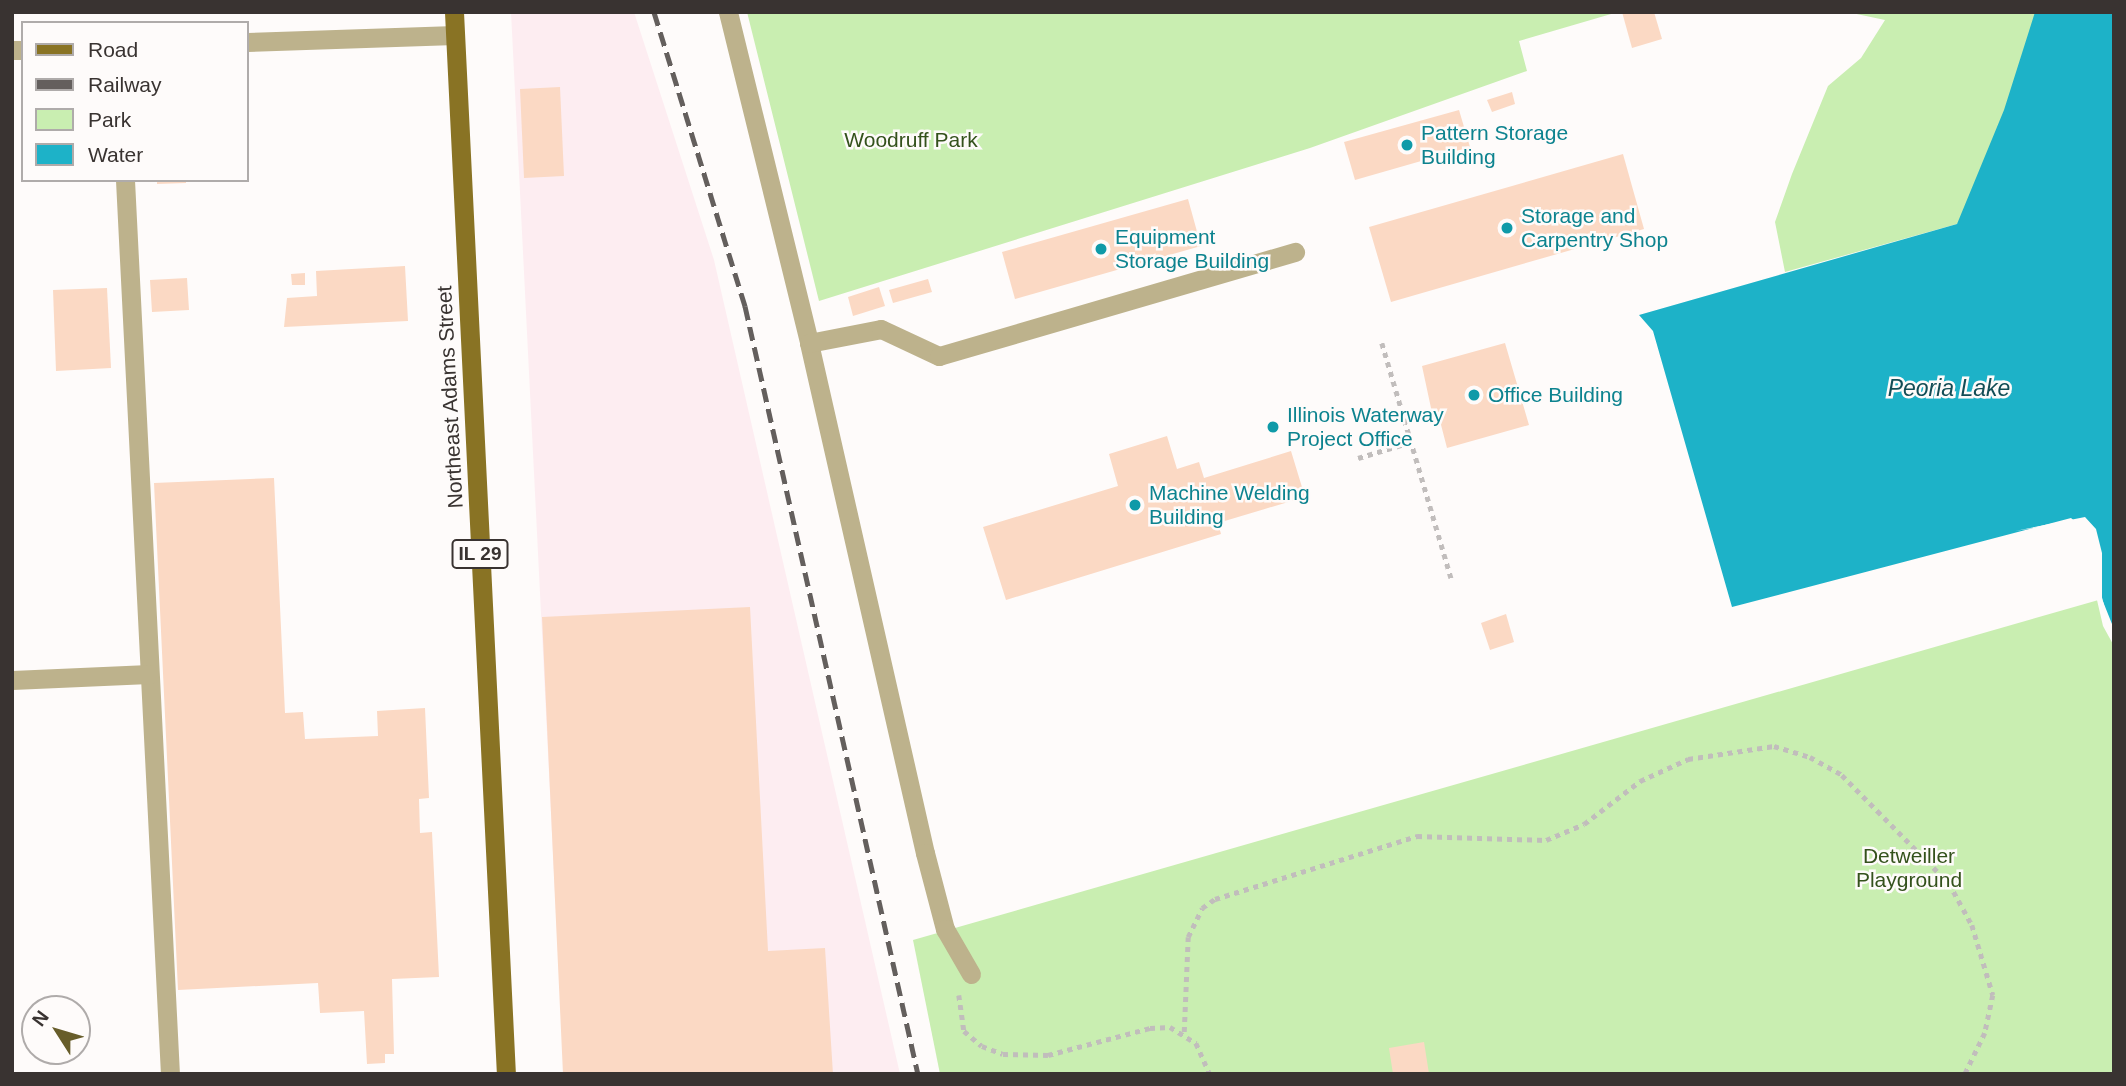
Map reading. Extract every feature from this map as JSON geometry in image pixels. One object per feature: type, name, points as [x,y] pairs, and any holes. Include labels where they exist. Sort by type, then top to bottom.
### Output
[{"type":"main road","name":"Northeast Adams Street","points":[[454,12],[506,1074]]},
{"type":"street","points":[[728,12],[809,343],[925,853],[945,929],[971,974]]},
{"type":"street","points":[[248,42],[455,35]]},
{"type":"street","points":[[125,182],[170,1074]]},
{"type":"street","points":[[809,343],[881,329],[939,356],[1295,252]]},
{"type":"street","points":[[12,680],[149,674]]},
{"type":"path","points":[[1382,343],[1451,578]]},
{"type":"path","points":[[1405,421],[1431,412]]},
{"type":"path","points":[[1358,458],[1411,442]]},
{"type":"path","points":[[1184,1032],[1188,937],[1202,908],[1215,899],[1417,836],[1546,840],[1584,824],[1640,781],[1688,759],[1774,746],[1810,757],[1842,775],[1949,883],[1972,925],[1993,995],[1985,1032],[1965,1074]]},
{"type":"path","points":[[971,974],[958,992],[964,1031],[982,1046],[1003,1054],[1048,1055],[1150,1028],[1184,1032],[1196,1043],[1210,1074]]},
{"type":"shaded area","points":[[511,12],[634,12],[714,260],[900,1074],[564,1074]]},
{"type":"green space","name":"Woodruff Park","points":[[747,12],[1618,12],[1519,41],[1527,71],[1310,148],[819,301]]},
{"type":"green space","points":[[1847,12],[2114,12],[1957,224],[1785,272],[1775,222],[1792,174],[1828,86],[1861,58],[1885,20]]},
{"type":"green space","name":"Detweiller Playground","points":[[2102,599],[2114,643],[2114,1074],[940,1074],[913,940]]},
{"type":"water","name":"Peoria Lake","points":[[2035,12],[2114,12],[2114,643],[2084,529],[2071,518],[1732,607],[1653,331],[1639,315],[1957,224],[2004,110]]},
{"type":"pier","points":[[2085,517],[2096,529],[2102,553],[2102,599],[2114,629],[2114,646],[2103,626],[2081,531],[2070,522],[2015,531]]},
{"type":"building","points":[[1622,12],[1654,12],[1662,39],[1632,48]]},
{"type":"building","points":[[560,87],[564,176],[524,178],[520,89]]},
{"type":"building","points":[[1512,92],[1515,104],[1492,112],[1487,100]]},
{"type":"building","name":"Pattern Storage Building","points":[[1459,110],[1470,147],[1355,180],[1344,142]]},
{"type":"building","name":"Storage and Carpentry Shop","points":[[1623,154],[1644,229],[1391,302],[1369,227]]},
{"type":"building","points":[[157,182],[186,182],[186,183]]},
{"type":"building","name":"Equipment Storage Building","points":[[1188,199],[1201,246],[1015,299],[1002,252]]},
{"type":"building","points":[[405,266],[408,321],[284,327],[287,298],[317,296],[316,271]]},
{"type":"building","points":[[305,273],[305,285],[292,285],[291,274]]},
{"type":"building","points":[[187,278],[189,310],[152,312],[150,280]]},
{"type":"building","points":[[928,279],[932,292],[893,303],[889,290]]},
{"type":"building","points":[[879,287],[885,306],[853,316],[848,297]]},
{"type":"building","points":[[107,288],[111,368],[56,371],[53,290]]},
{"type":"building","name":"Office Building","points":[[1505,343],[1529,425],[1447,448],[1440,421],[1434,422],[1422,366]]},
{"type":"building","name":"Machine Welding Building","points":[[1167,436],[1177,469],[1199,462],[1204,478],[1291,451],[1305,497],[1218,523],[1221,534],[1006,600],[983,527],[1118,486],[1109,454]]},
{"type":"building","points":[[274,478],[285,713],[303,712],[305,739],[378,736],[377,711],[425,708],[429,798],[419,799],[420,833],[432,832],[439,977],[392,979],[394,1054],[385,1054],[385,1063],[367,1064],[364,1011],[320,1013],[318,983],[178,990],[154,483]]},
{"type":"building","points":[[750,607],[768,951],[825,948],[833,1074],[563,1074],[542,617]]},
{"type":"building","points":[[1506,614],[1514,642],[1490,650],[1481,623]]},
{"type":"building","points":[[1424,1042],[1429,1074],[1393,1074],[1389,1048]]},
{"type":"railway","points":[[654,12],[745,306],[918,1074]]},
{"type":"place","name":"Pattern Storage Building","points":[[1407,145]]},
{"type":"place","name":"Storage and Carpentry Shop","points":[[1507,228]]},
{"type":"place","name":"Equipment Storage Building","points":[[1101,249]]},
{"type":"place","name":"Office Building","points":[[1474,395]]},
{"type":"place","name":"Illinois Waterway Project Office","points":[[1273,427]]},
{"type":"place","name":"Machine Welding Building","points":[[1135,505]]}]
